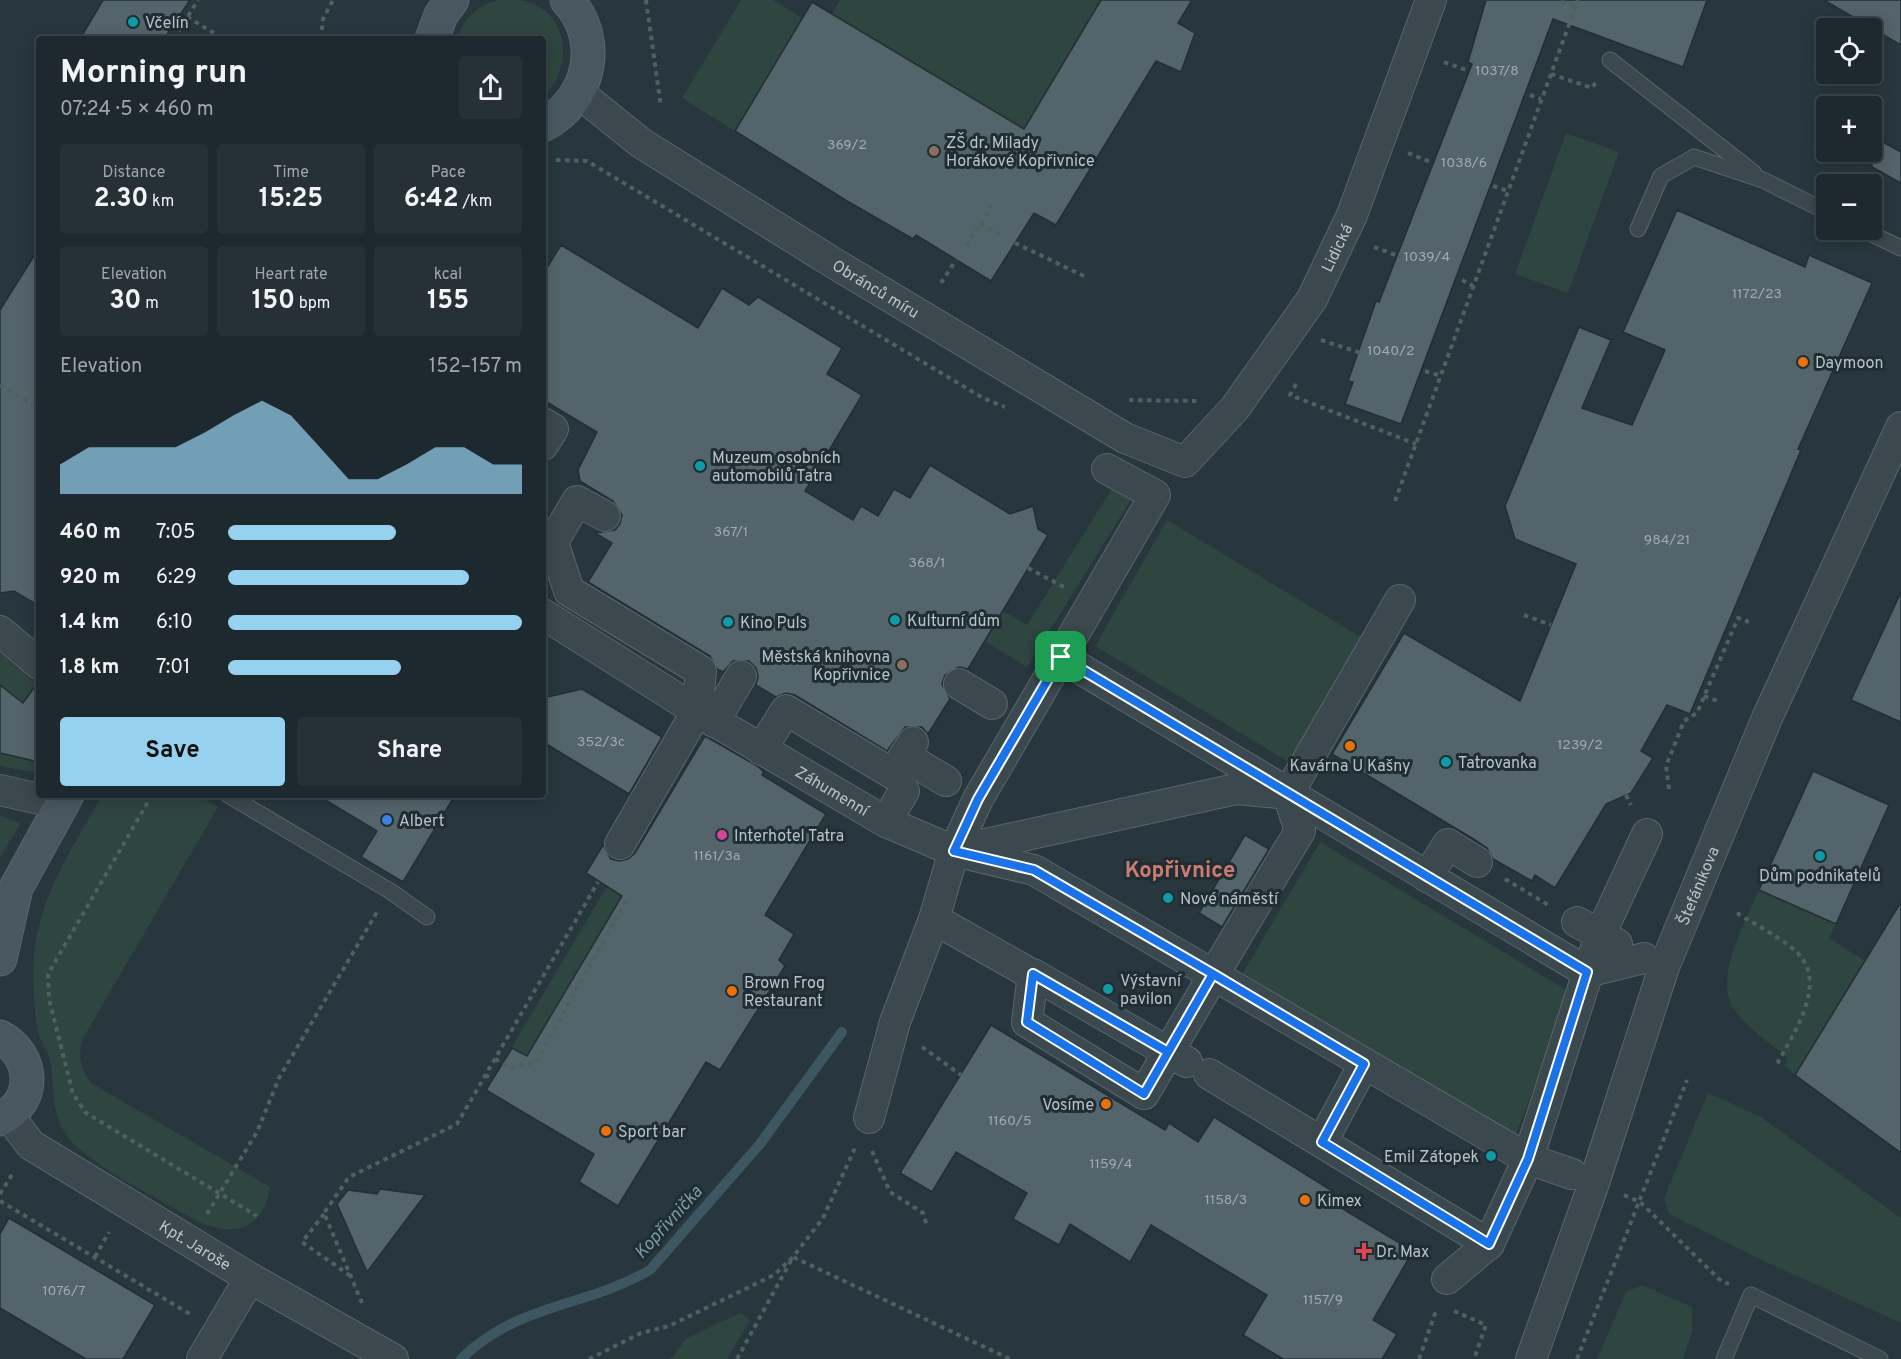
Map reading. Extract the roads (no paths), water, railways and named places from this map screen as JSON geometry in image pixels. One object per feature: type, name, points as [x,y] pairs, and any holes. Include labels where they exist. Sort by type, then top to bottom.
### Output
[{"type":"main road","points":[[546,123],[558,116],[579,93],[588,63],[589,48],[580,18],[567,0]]},
{"type":"main road","points":[[0,959],[16,888],[65,799]]},
{"type":"main road","points":[[0,1037],[12,1044],[21,1054],[28,1080],[25,1094],[4,1117]]},
{"type":"street","name":"Lidická","points":[[1185,462],[1235,408],[1312,299],[1352,215],[1431,0]]},
{"type":"street","name":"Obránců míru","points":[[579,93],[641,143],[837,265],[1125,438],[1185,462]]},
{"type":"street","points":[[546,425],[553,429],[546,440]]},
{"type":"street","name":"Štefánikova","points":[[1531,1359],[1594,1183],[1664,967],[1767,718],[1901,427]]},
{"type":"street","points":[[866,1124],[895,1022],[934,919],[954,851],[960,788],[1006,712],[1061,657],[1083,598],[1155,495],[1107,469]]},
{"type":"street","points":[[604,516],[577,501],[548,542],[569,591],[701,671],[705,716]]},
{"type":"street","points":[[1400,600],[1288,794],[1300,831],[1213,974],[1188,1063],[1144,1094],[1027,1022],[1033,974],[1188,1063],[1322,1142],[1489,1244]]},
{"type":"street","name":"Záhumenní","points":[[546,621],[886,822],[954,851]]},
{"type":"street","points":[[0,631],[36,661]]},
{"type":"street","points":[[1061,657],[1587,972],[1644,958],[1588,929]]},
{"type":"street","points":[[620,844],[705,716],[741,676]]},
{"type":"street","points":[[959,684],[1006,712]]},
{"type":"street","points":[[761,750],[786,710],[893,774],[910,767],[960,788]]},
{"type":"street","points":[[886,822],[910,767]]},
{"type":"street","points":[[954,851],[1236,789],[1288,794]]},
{"type":"street","points":[[0,790],[36,795]]},
{"type":"street","points":[[1447,1280],[1489,1244],[1528,1159],[1587,972],[1588,929],[1647,834]]},
{"type":"street","points":[[1427,877],[1448,844],[1477,862]]},
{"type":"street","points":[[954,851],[1034,870],[1528,1159],[1572,1174]]},
{"type":"street","points":[[934,919],[1024,970]]},
{"type":"street","points":[[1322,1142],[1364,1064]]},
{"type":"street","name":"Kpt. Jaroše","points":[[4,1117],[31,1145],[250,1278],[393,1359]]},
{"type":"street","points":[[202,1359],[250,1278]]},
{"type":"lane","points":[[1610,60],[1763,180]]},
{"type":"lane","points":[[1638,229],[1661,176],[1694,157],[1763,180],[1816,206]]},
{"type":"lane","points":[[1882,239],[1901,248]]},
{"type":"lane","points":[[233,798],[390,891],[427,916]]},
{"type":"lane","points":[[1724,1359],[1751,1295],[1880,1359]]},
{"type":"waterway","name":"Kopřivnička","points":[[461,1359],[483,1341],[528,1316],[601,1292],[650,1270],[760,1144],[842,1032]]},
{"type":"place","name":"Včelín","points":[[133,22]]},
{"type":"place","name":"ZŠ dr. Milady Horákové Kopřivnice","points":[[934,151]]},
{"type":"place","name":"Daymoon","points":[[1803,362]]},
{"type":"place","name":"Muzeum osobních automobilů Tatra","points":[[700,466]]},
{"type":"place","name":"Kulturní dům","points":[[895,620]]},
{"type":"place","name":"Kino Puls","points":[[728,622]]},
{"type":"place","name":"Městská knihovna Kopřivnice","points":[[902,665]]},
{"type":"place","name":"Kavárna U Kašny","points":[[1350,746]]},
{"type":"place","name":"Tatrovanka","points":[[1446,762]]},
{"type":"place","name":"Albert","points":[[387,820]]},
{"type":"place","name":"Interhotel Tatra","points":[[722,835]]},
{"type":"place","name":"Dům podnikatelů","points":[[1820,856]]},
{"type":"place","name":"Nové náměstí","points":[[1168,898]]},
{"type":"place","name":"Výstavní pavilon","points":[[1108,989]]},
{"type":"place","name":"Brown Frog Restaurant","points":[[732,991]]},
{"type":"place","name":"Vosíme","points":[[1106,1104]]},
{"type":"place","name":"Sport bar","points":[[606,1131]]},
{"type":"place","name":"Emil Zátopek","points":[[1491,1156]]},
{"type":"place","name":"Kimex","points":[[1305,1200]]},
{"type":"place","name":"Dr. Max","points":[[1364,1251]]},
{"type":"district","name":"Kopřivnice","points":[[1180,869]]}]
